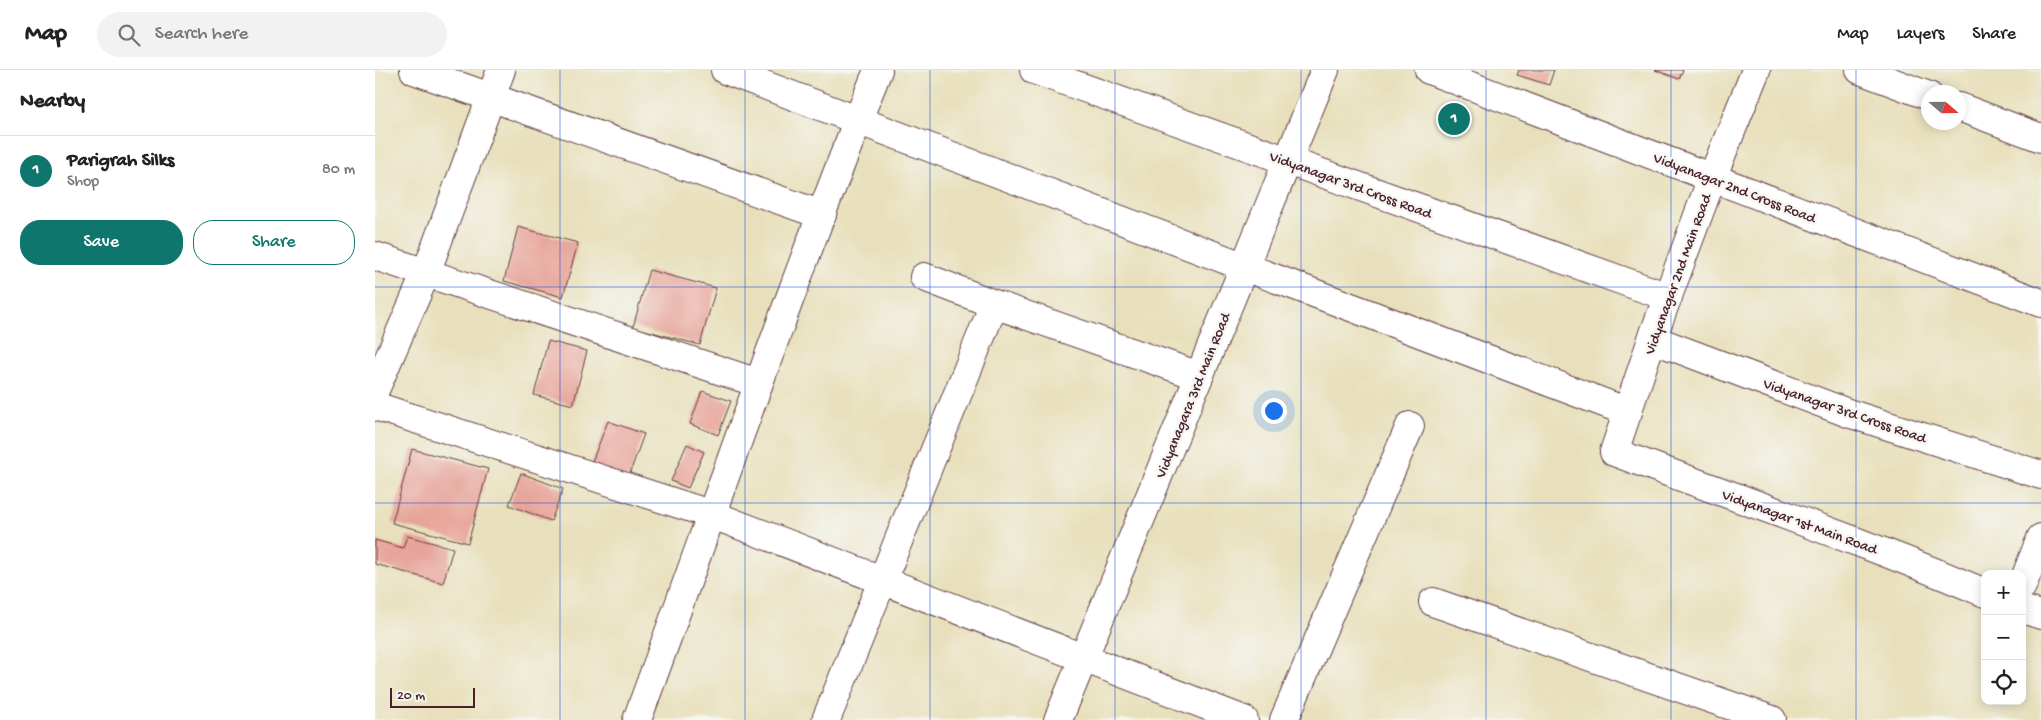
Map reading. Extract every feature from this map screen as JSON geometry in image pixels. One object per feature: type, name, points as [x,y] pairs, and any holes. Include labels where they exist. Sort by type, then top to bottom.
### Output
[{"type":"street","points":[[414,70],[822,215]]},
{"type":"street","points":[[375,390],[426,273],[501,70]]},
{"type":"street","points":[[725,70],[1628,412]]},
{"type":"street","points":[[637,720],[713,515],[759,383],[857,121],[878,70]]},
{"type":"street","name":"Vidyanagar 3rd Cross Road","points":[[1035,70],[1667,297]]},
{"type":"street","name":"Vidyanagara 3rd Main Road","points":[[1059,720],[1325,70]]},
{"type":"street","name":"Vidyanagar 2nd Cross Road","points":[[1429,70],[2041,304]]},
{"type":"street","name":"Vidyanagar 2nd Main Road","points":[[1614,452],[1652,339],[1711,178],[1756,70]]},
{"type":"street","points":[[1860,70],[1921,93]]},
{"type":"street","points":[[1966,110],[2041,138]]},
{"type":"street","points":[[375,256],[759,383]]},
{"type":"street","points":[[924,277],[994,304],[1199,376]]},
{"type":"street","points":[[826,720],[994,304]]},
{"type":"street","name":"Vidyanagar 3rd Cross Road","points":[[1652,339],[1848,413],[2041,475]]},
{"type":"street","points":[[375,406],[713,515],[1244,720]]},
{"type":"street","points":[[1284,720],[1410,426]]},
{"type":"street","name":"Vidyanagar 1st Main Road","points":[[1614,452],[1893,554],[1981,591]]},
{"type":"street","points":[[2026,576],[2041,538]]},
{"type":"street","points":[[1433,602],[1772,720]]},
{"type":"street","points":[[2026,609],[2041,615]]},
{"type":"building","points":[[1519,70],[1554,70],[1549,85],[1517,75]]},
{"type":"building","points":[[1655,70],[1683,70],[1679,79]]},
{"type":"building","points":[[518,227],[578,243],[563,297],[504,281]]},
{"type":"building","points":[[649,270],[716,288],[700,345],[633,327]]},
{"type":"building","points":[[548,341],[587,351],[573,405],[534,395]]},
{"type":"building","points":[[702,391],[731,401],[718,435],[690,424]]},
{"type":"building","points":[[608,421],[644,434],[628,478],[591,464]]},
{"type":"building","points":[[687,444],[704,452],[688,488],[671,481]]},
{"type":"building","points":[[412,449],[488,469],[468,543],[392,523]]},
{"type":"building","points":[[521,473],[563,489],[551,521],[509,505]]},
{"type":"building","points":[[407,536],[453,548],[443,583],[375,564],[375,540],[403,548]]},
{"type":"place","name":"Parigrah Silks","points":[[1454,119]]}]
